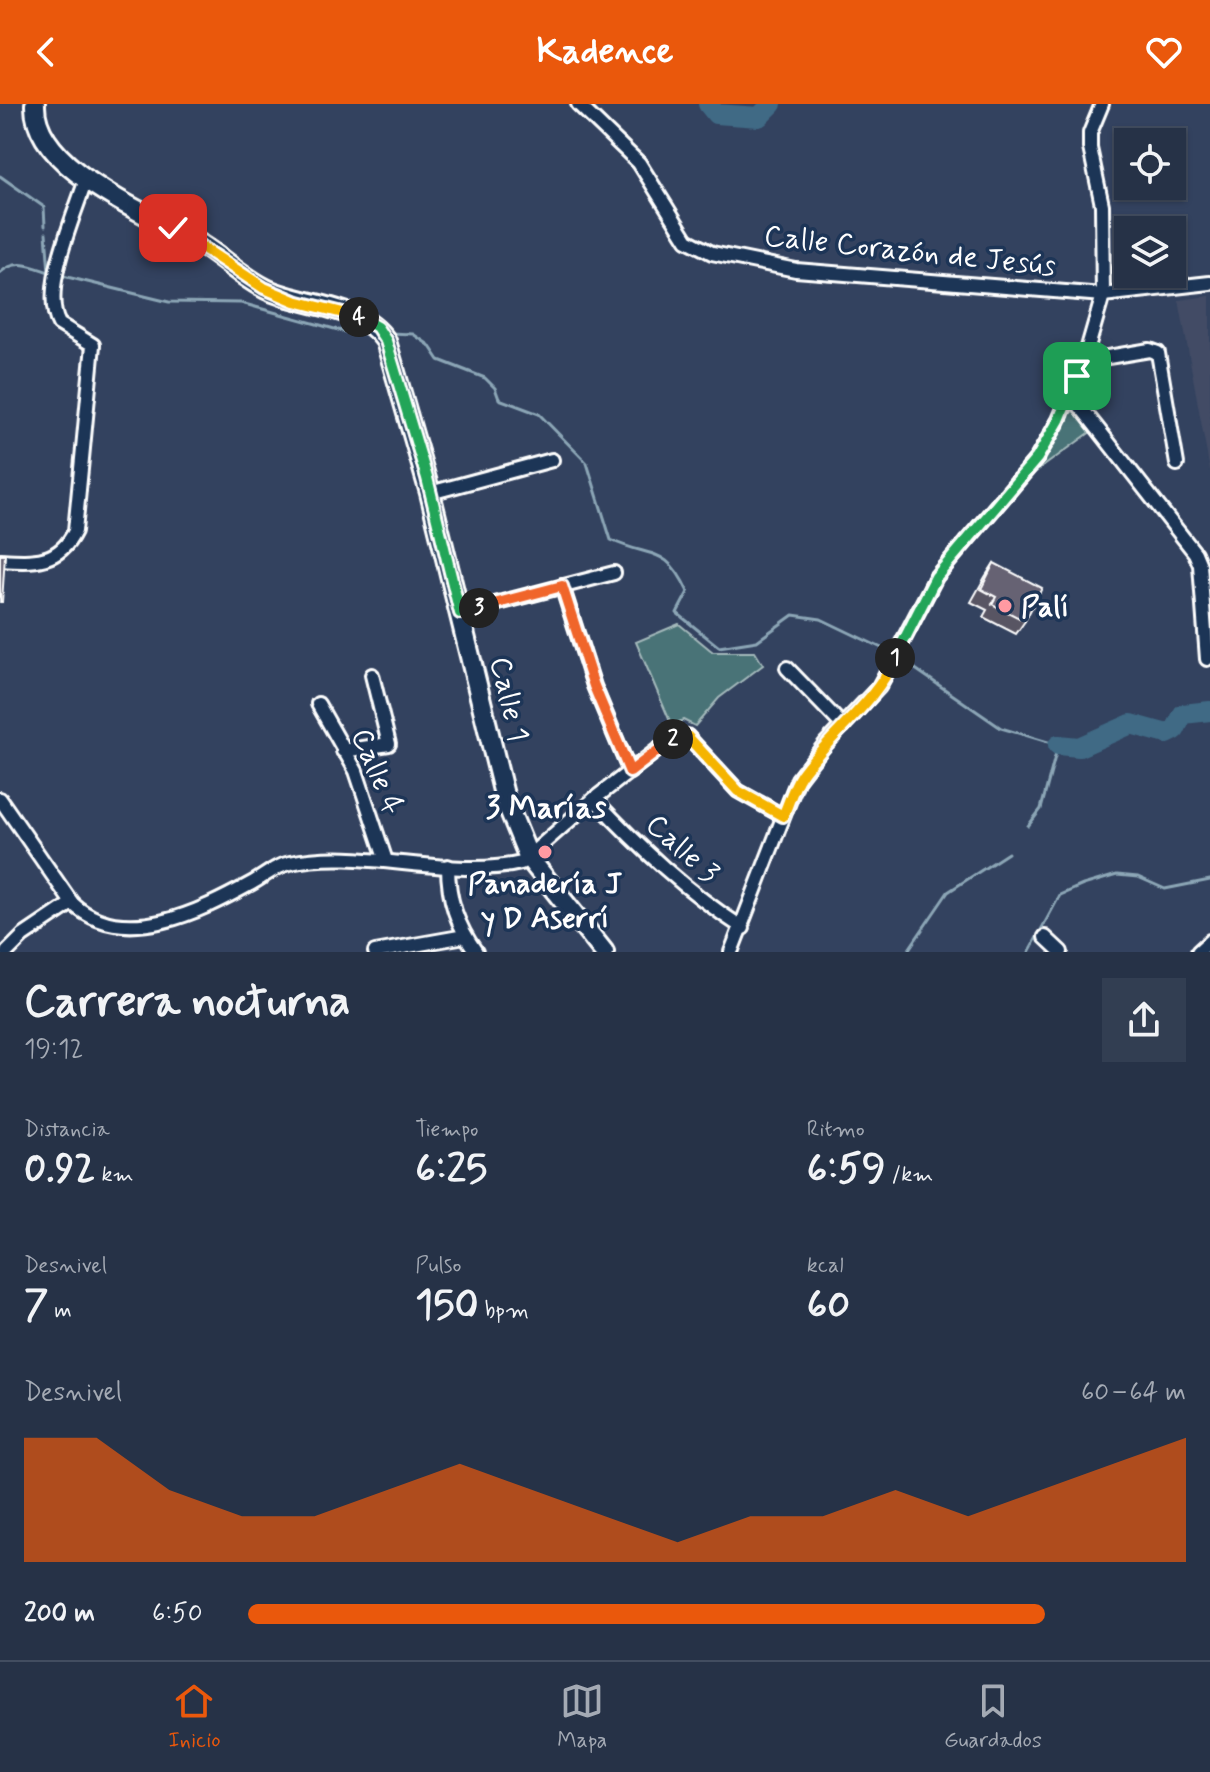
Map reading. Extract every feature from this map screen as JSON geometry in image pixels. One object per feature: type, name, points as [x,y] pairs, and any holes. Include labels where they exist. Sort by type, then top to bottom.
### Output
[{"type":"street","points":[[0,560],[46,560],[69,544],[75,531],[93,345],[59,324],[52,299],[60,259],[86,179],[38,129],[35,104]]},
{"type":"street","name":"Calle Corazón de Jesús","points":[[578,104],[639,163],[687,240],[712,253],[796,270],[1103,295],[1210,283]]},
{"type":"street","points":[[731,952],[743,928],[798,779],[889,671],[936,577],[1037,458],[1059,420],[1084,361],[1103,295],[1102,205],[1090,148],[1090,133],[1102,104]]},
{"type":"street","name":"Calle 1","points":[[86,179],[202,245],[264,288],[295,301],[362,318],[377,327],[386,341],[430,493],[505,799],[529,858],[604,952]]},
{"type":"street","points":[[1084,361],[1150,350],[1158,353],[1177,464]]},
{"type":"street","points":[[1069,392],[1195,553],[1201,574],[1207,659]]},
{"type":"street","points":[[430,493],[552,460]]},
{"type":"street","points":[[460,613],[614,573]]},
{"type":"street","points":[[562,586],[594,686],[630,772]]},
{"type":"street","points":[[787,668],[843,726]]},
{"type":"street","points":[[343,751],[389,744],[372,675]]},
{"type":"street","name":"Calle 4","points":[[318,704],[356,771],[386,861]]},
{"type":"street","points":[[0,799],[72,903],[99,921],[144,926],[190,912],[255,882],[276,867],[322,860],[510,866],[529,858],[594,799],[669,741],[687,736],[738,791],[783,816]]},
{"type":"street","name":"Calle 3","points":[[594,799],[661,866],[705,903],[743,928]]},
{"type":"street","points":[[448,866],[448,896],[465,936],[476,952]]},
{"type":"street","points":[[7,952],[23,936],[72,903]]},
{"type":"street","points":[[375,952],[465,936]]},
{"type":"street","points":[[1045,937],[1061,952]]},
{"type":"street","points":[[1198,952],[1210,941]]},
{"type":"shaded area","points":[[1210,296],[1210,471],[1179,300]]},
{"type":"green space","points":[[1076,411],[1092,431],[1026,479],[1069,413]]},
{"type":"green space","points":[[679,624],[713,652],[755,652],[763,665],[719,698],[695,726],[683,720],[672,726],[636,642]]},
{"type":"building","points":[[0,555],[5,555],[2,602],[0,602]]},
{"type":"building","points":[[994,563],[1042,588],[1025,621],[992,604],[996,597],[981,589]]},
{"type":"waterway","points":[[708,104],[716,114],[759,117],[772,104]]},
{"type":"waterway","points":[[0,176],[44,207],[45,226]]},
{"type":"waterway","points":[[0,273],[18,265],[49,272],[46,233]]},
{"type":"waterway","points":[[63,276],[169,302],[241,303],[349,333],[367,333]]},
{"type":"waterway","points":[[389,333],[413,334],[429,345],[439,360],[485,378],[495,388],[499,399],[539,414],[587,463],[611,540],[665,559],[688,592],[677,613],[719,647],[757,641],[793,615],[821,619],[892,653]]},
{"type":"waterway","points":[[898,657],[1001,728],[1058,745],[1041,809],[1028,826]]},
{"type":"waterway","points":[[1058,745],[1079,747],[1131,724],[1167,734],[1175,730],[1183,714],[1210,711]]},
{"type":"waterway","points":[[907,952],[948,892],[1008,853]]},
{"type":"waterway","points":[[1029,952],[1060,895],[1083,885],[1117,875],[1138,877],[1165,889],[1210,880]]},
{"type":"place","name":"Palí","points":[[1005,606]]},
{"type":"place","name":"Panadería J y D Aserrí","points":[[545,852]]},
{"type":"district","name":"3 Marías","points":[[546,806]]},
{"type":"route","points":[[173,228],[264,288],[295,301],[362,318],[377,327],[386,341],[427,478],[460,613],[562,586],[594,686],[630,772],[669,741],[687,736],[738,791],[783,816],[798,779],[826,743],[879,687],[936,577],[1037,458],[1059,420],[1077,376]]}]
